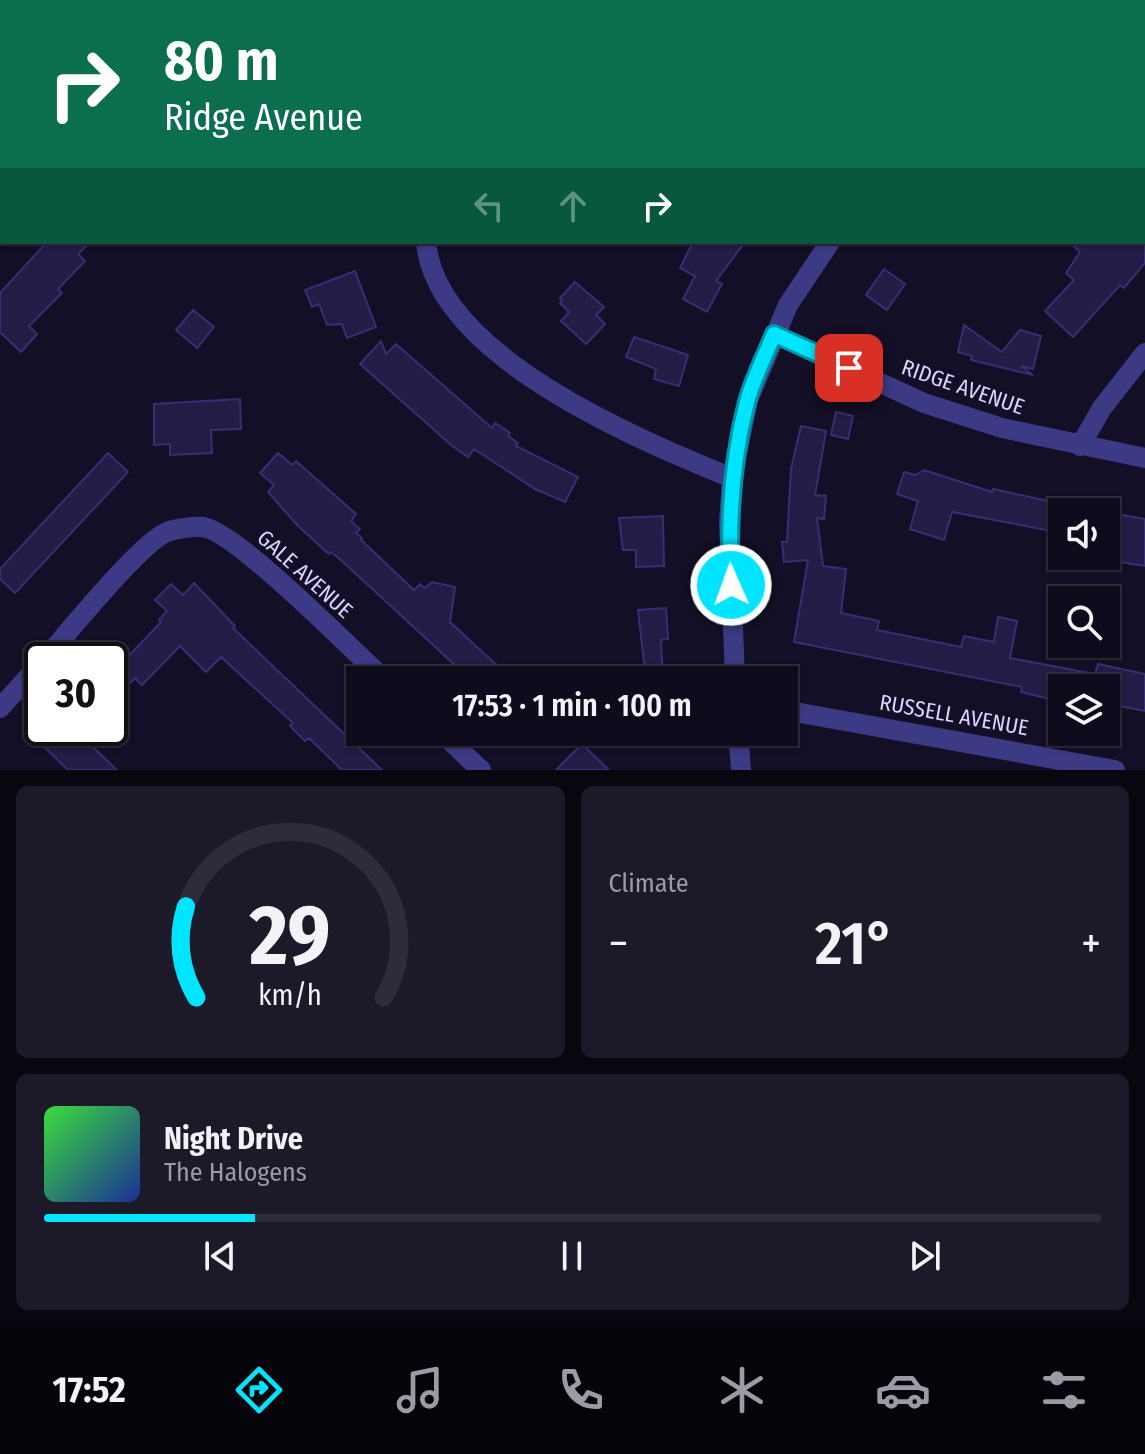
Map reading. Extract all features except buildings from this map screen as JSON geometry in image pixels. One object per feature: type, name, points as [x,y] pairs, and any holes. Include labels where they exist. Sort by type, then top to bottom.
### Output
[{"type":"street","points":[[426,244],[434,279],[466,321],[510,363],[585,412],[654,446],[732,478]]},
{"type":"street","points":[[734,666],[729,522],[732,478],[748,400],[788,305],[829,244]]},
{"type":"street","name":"RIDGE AVENUE","points":[[774,334],[924,403],[1002,428],[1145,458]]},
{"type":"street","points":[[1080,446],[1102,408],[1145,353]]},
{"type":"street","name":"GALE AVENUE","points":[[60,642],[142,551],[166,532],[203,527],[226,537],[252,557],[370,666]]},
{"type":"street","name":"GALE AVENUE","points":[[0,708],[24,682]]},
{"type":"street","name":"RUSSELL AVENUE","points":[[798,713],[1115,770]]},
{"type":"street","points":[[456,746],[481,770]]},
{"type":"street","points":[[739,746],[741,770]]},
{"type":"route","points":[[731,585],[729,522],[732,478],[748,400],[774,334],[849,368]]}]
